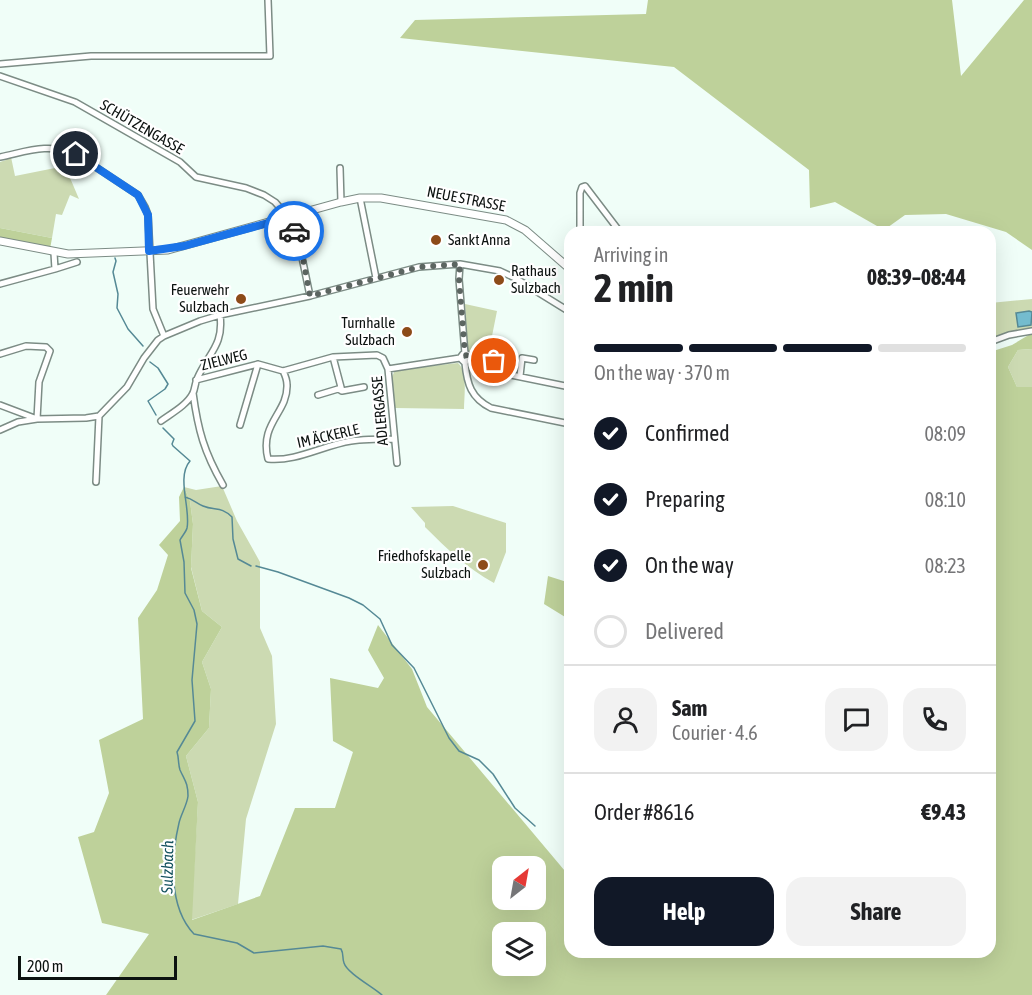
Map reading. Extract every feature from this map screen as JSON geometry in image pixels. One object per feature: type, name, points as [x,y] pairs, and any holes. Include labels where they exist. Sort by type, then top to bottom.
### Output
[{"type":"street","points":[[0,64],[91,56],[270,56],[268,0]]},
{"type":"street","name":"SCHÜTZENGASSE","points":[[0,76],[75,102],[180,162],[196,177],[264,195],[282,210],[300,243],[310,296]]},
{"type":"street","points":[[0,157],[53,147],[76,154],[138,195],[148,215],[153,309],[164,336]]},
{"type":"street","points":[[340,168],[341,202]]},
{"type":"street","points":[[580,226],[580,193],[582,187],[585,186],[615,226]]},
{"type":"street","points":[[360,198],[376,278]]},
{"type":"street","name":"NEUE STRASSE","points":[[0,241],[54,253],[80,255],[149,251],[184,246],[341,202],[360,198],[381,198],[506,220],[525,230],[564,264]]},
{"type":"street","points":[[54,253],[54,269]]},
{"type":"street","points":[[0,284],[77,262]]},
{"type":"street","points":[[460,264],[459,279],[467,381],[476,399],[491,408],[564,423]]},
{"type":"street","points":[[0,430],[18,422],[37,419],[99,416],[128,387],[148,352],[164,336],[220,315],[310,296],[419,267],[460,264],[490,268],[508,274],[564,308]]},
{"type":"street","points":[[220,315],[222,329],[217,346],[196,380],[193,393],[196,418],[207,457],[223,485]]},
{"type":"street","points":[[996,340],[1032,331]]},
{"type":"street","points":[[0,354],[26,346],[46,347],[50,351],[39,382],[37,419]]},
{"type":"street","name":"ADLERGASSE","points":[[333,357],[377,355],[383,358],[388,369],[396,463]]},
{"type":"street","points":[[284,371],[333,357],[342,391]]},
{"type":"street","points":[[388,369],[465,358],[486,358],[494,361],[506,374],[564,386]]},
{"type":"street","points":[[520,376],[522,358],[534,360]]},
{"type":"street","name":"ZIELWEG","points":[[240,425],[258,364]]},
{"type":"street","name":"ZIELWEG","points":[[196,380],[258,364],[284,371]]},
{"type":"street","name":"IM ÄCKERLE","points":[[284,371],[287,386],[284,402],[268,430],[265,447],[268,459],[276,460],[295,456],[350,441],[394,439]]},
{"type":"street","points":[[318,395],[338,389],[342,391],[364,387]]},
{"type":"street","points":[[161,421],[180,407],[193,393]]},
{"type":"street","points":[[0,405],[37,419]]},
{"type":"street","points":[[96,482],[99,416]]},
{"type":"green space","points":[[648,0],[952,0],[961,76],[1024,0],[1032,0],[1032,250],[1006,232],[996,229],[996,226],[986,226],[946,214],[905,215],[890,226],[877,226],[835,202],[810,208],[809,170],[674,67],[400,38],[415,20],[646,14]]},
{"type":"green space","points":[[11,157],[15,176],[65,166],[79,199],[70,195],[62,215],[56,214],[52,238],[0,228],[0,162]]},
{"type":"green space","points":[[0,228],[52,238],[50,249],[0,238]]},
{"type":"green space","points":[[1032,299],[1032,329],[996,338],[996,302]]},
{"type":"green space","points":[[465,304],[497,311],[488,356],[470,355],[468,352]]},
{"type":"green space","points":[[1032,333],[1032,349],[1018,350],[1008,367],[1017,387],[1032,387],[1032,995],[106,995],[149,934],[102,923],[78,837],[94,832],[109,793],[99,740],[143,719],[138,618],[157,590],[168,555],[159,545],[180,521],[179,497],[184,487],[190,501],[193,524],[191,568],[202,611],[222,627],[202,662],[211,689],[209,728],[186,756],[198,802],[192,920],[260,896],[295,808],[335,808],[353,752],[333,741],[330,678],[378,688],[384,678],[368,650],[378,625],[412,669],[427,707],[564,870],[564,958],[996,958],[996,350],[1012,345]]},
{"type":"green space","points":[[1032,349],[1032,387],[1017,387],[1008,367],[1018,350]]},
{"type":"green space","points":[[458,363],[464,378],[464,409],[395,408],[392,377],[395,370]]},
{"type":"green space","points":[[222,486],[237,521],[260,562],[260,628],[272,656],[276,724],[246,819],[238,904],[191,920],[198,802],[186,756],[209,728],[211,689],[202,662],[222,627],[202,611],[191,567],[193,524],[190,501],[184,487],[196,490]]},
{"type":"green space","points":[[453,506],[506,523],[506,552],[494,583],[449,550],[425,527],[425,523],[411,507]]},
{"type":"green space","points":[[548,576],[564,581],[564,616],[544,604]]},
{"type":"water","points":[[1032,312],[1031,325],[1018,327],[1016,313]]},
{"type":"waterway","points":[[115,258],[113,272],[118,294],[117,308],[128,329],[143,346]]},
{"type":"waterway","points":[[150,362],[158,368],[168,384],[165,389],[148,401],[156,415]]},
{"type":"waterway","name":"Sulzbach","points":[[163,428],[174,439],[173,446],[190,461],[184,476],[187,528],[180,540],[184,562],[185,593],[194,610],[197,624],[192,680],[195,721],[177,752],[179,768],[187,785],[188,796],[179,823],[174,851],[174,881],[180,910],[194,934],[237,943],[254,953],[323,946],[341,949],[346,967],[382,995]]},
{"type":"waterway","points":[[185,497],[203,506],[225,511],[232,517],[233,539],[238,559],[251,566]]},
{"type":"waterway","points":[[256,566],[349,598],[363,605],[380,619],[392,645],[414,668],[449,738],[459,751],[479,760],[493,774],[515,808],[535,826]]},
{"type":"way so far","points":[[294,231],[300,243],[310,296],[419,267],[460,264],[459,279],[465,354],[469,358],[486,358],[494,361]]},
{"type":"place","name":"Sankt Anna","points":[[436,240]]},
{"type":"place","name":"Rathaus Sulzbach","points":[[499,280]]},
{"type":"place","name":"Feuerwehr Sulzbach","points":[[241,299]]},
{"type":"place","name":"Turnhalle Sulzbach","points":[[407,332]]},
{"type":"place","name":"Friedhofskapelle Sulzbach","points":[[483,565]]},
{"type":"route","points":[[76,154],[138,195],[148,215],[149,251],[168,250],[286,218],[294,231]]}]
